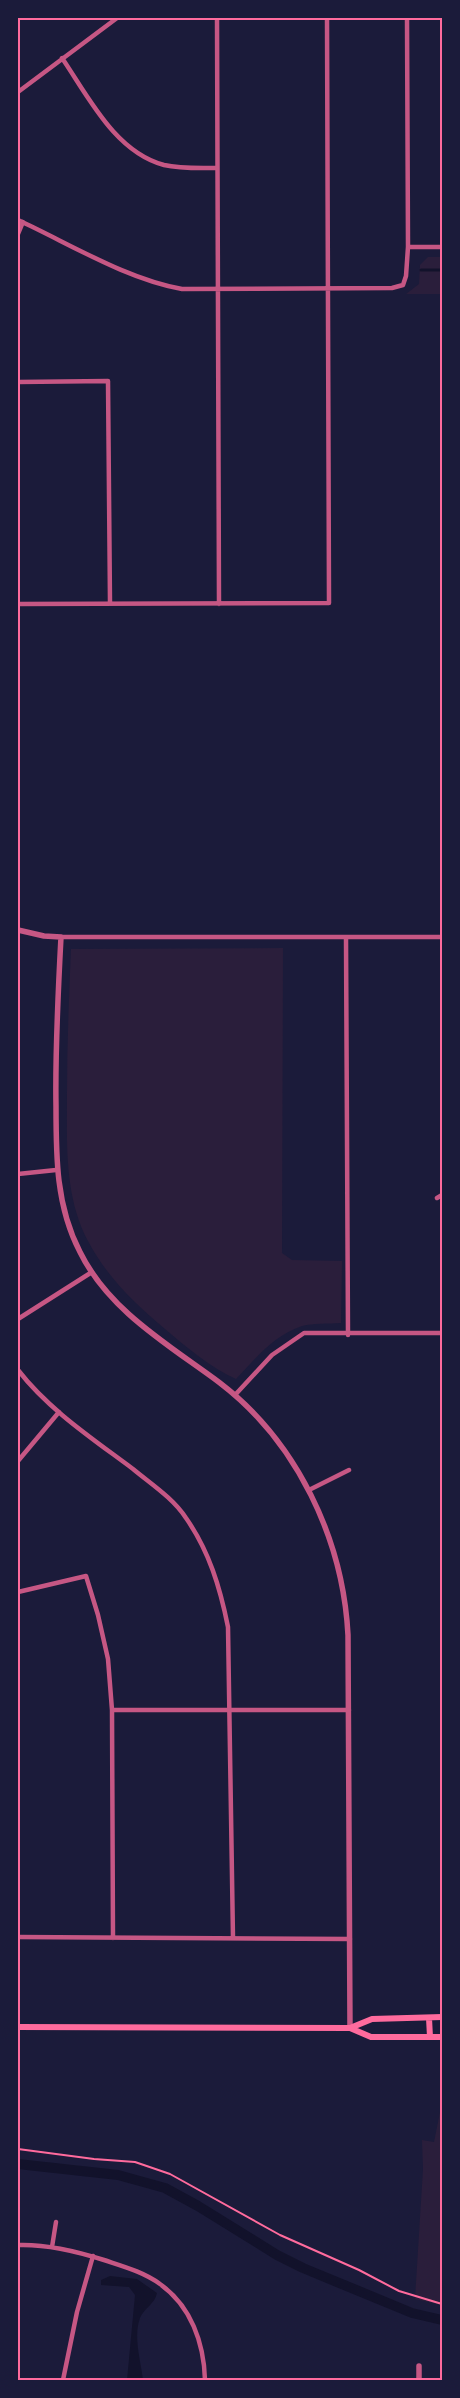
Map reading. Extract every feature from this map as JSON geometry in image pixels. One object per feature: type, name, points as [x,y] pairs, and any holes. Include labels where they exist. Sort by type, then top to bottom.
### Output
[{"type":"main road","points":[[18,2027],[350,2028],[372,2019],[442,2017]]},
{"type":"main road","points":[[429,2018],[430,2037]]},
{"type":"main road","points":[[350,2028],[371,2037],[442,2037]]},
{"type":"street","points":[[18,92],[117,18]]},
{"type":"street","points":[[217,18],[219,604]]},
{"type":"street","points":[[18,604],[329,603],[327,18]]},
{"type":"street","points":[[18,234],[20,221],[161,286],[182,289],[392,288],[403,285],[406,276],[408,247],[407,18]]},
{"type":"street","points":[[62,58],[115,134],[139,154],[163,164],[188,168],[217,168]]},
{"type":"street","points":[[408,247],[442,247]]},
{"type":"street","points":[[18,382],[108,381],[110,604]]},
{"type":"street","points":[[18,930],[44,936],[61,937],[442,937]]},
{"type":"street","points":[[61,937],[55,1058],[56,1170],[60,1194],[80,1253],[109,1295],[129,1315],[235,1395],[278,1443],[309,1490],[329,1536],[342,1582],[347,1610],[349,1710],[350,2028]]},
{"type":"street","points":[[346,938],[348,1335]]},
{"type":"street","points":[[18,1174],[56,1170]]},
{"type":"street","points":[[437,1198],[442,1195]]},
{"type":"street","points":[[18,1319],[92,1272]]},
{"type":"street","points":[[235,1395],[272,1355],[304,1334],[442,1333]]},
{"type":"street","points":[[18,1370],[58,1412],[164,1494],[185,1516],[205,1549],[220,1586],[228,1627],[233,1938]]},
{"type":"street","points":[[18,1461],[58,1412]]},
{"type":"street","points":[[309,1490],[349,1470]]},
{"type":"street","points":[[18,1592],[86,1576],[98,1615],[108,1659],[112,1710],[113,1938]]},
{"type":"street","points":[[112,1710],[349,1710]]},
{"type":"street","points":[[18,1937],[350,1939]]},
{"type":"street","points":[[52,2246],[56,2222]]},
{"type":"street","points":[[18,2245],[52,2246],[93,2256],[128,2268],[159,2283],[176,2299],[193,2323],[201,2344],[205,2380]]},
{"type":"street","points":[[63,2380],[93,2256]]},
{"type":"street","points":[[419,2366],[419,2380]]},
{"type":"path","points":[[18,2149],[94,2159],[135,2162],[153,2167],[170,2174],[280,2235],[399,2291],[442,2304]]},
{"type":"shaded area","points":[[428,257],[442,257],[442,294],[406,294],[419,284],[420,265]]},
{"type":"shaded area","points":[[283,948],[282,1253],[292,1260],[342,1261],[341,1323],[306,1325],[292,1330],[266,1348],[236,1379],[217,1369],[190,1350],[132,1299],[95,1254],[80,1224],[71,1188],[67,1150],[67,1057],[71,949]]},
{"type":"shaded area","points":[[442,2054],[442,2305],[415,2299],[423,2169],[422,2140],[434,2142],[440,2112]]},
{"type":"shaded area","points":[[110,2276],[137,2279],[157,2293],[140,2318],[138,2325],[137,2341],[143,2380],[127,2380],[135,2295],[129,2287],[101,2285],[101,2280]]},
{"type":"waterway","points":[[421,270],[442,270]]},
{"type":"waterway","points":[[18,2164],[118,2175],[165,2188],[277,2255],[303,2268],[412,2313],[442,2320]]}]
